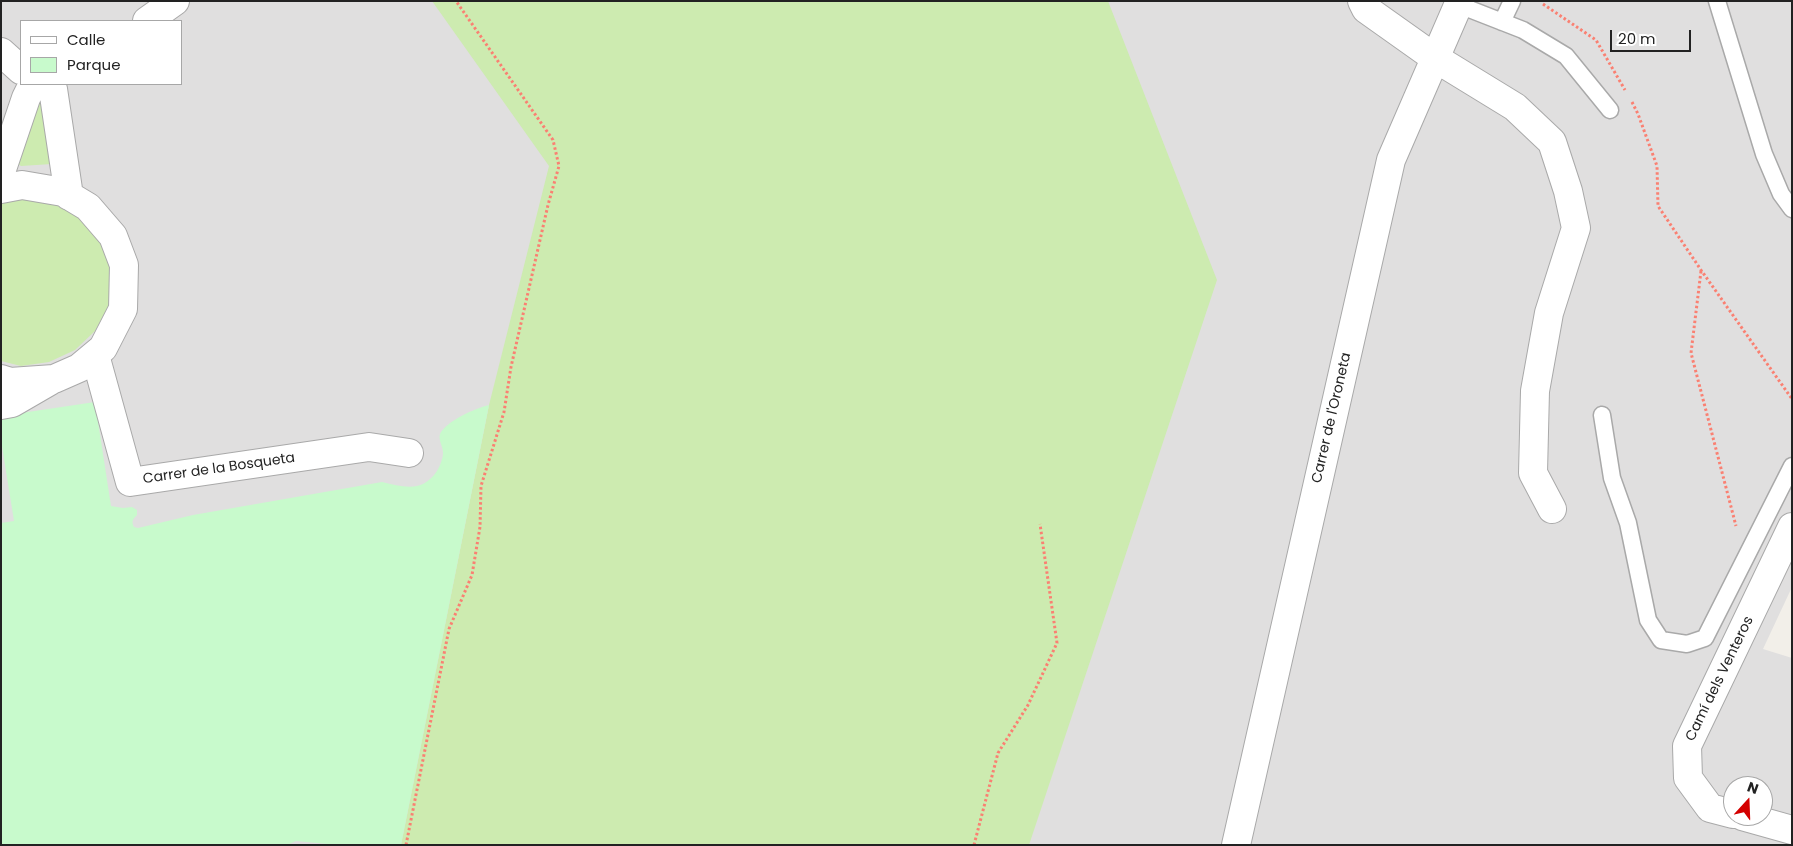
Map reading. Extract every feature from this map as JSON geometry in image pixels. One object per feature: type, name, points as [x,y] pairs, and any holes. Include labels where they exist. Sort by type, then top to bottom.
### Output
[{"type":"street","points":[[148,20],[175,1]]},
{"type":"street","points":[[1362,1],[1366,9],[1435,58],[1515,107],[1552,142],[1568,191],[1576,228],[1549,313],[1535,391],[1533,473],[1552,509]]},
{"type":"street","name":"Carrer de l'Oroneta","points":[[1236,845],[1391,160],[1459,3]]},
{"type":"street","points":[[1,52],[20,69]]},
{"type":"street","points":[[1,172],[26,98],[46,85],[69,196]]},
{"type":"street","points":[[1,189],[22,185],[63,192],[88,207],[113,236],[124,265],[123,309],[103,348],[79,368],[54,379],[12,403],[1,405]]},
{"type":"street","name":"Carrer de la Bosqueta","points":[[94,355],[130,482],[370,447],[409,453]]},
{"type":"street","points":[[1,379],[10,382],[54,379]]},
{"type":"street","name":"Camí dels Venteros","points":[[1723,811],[1710,808],[1688,778],[1687,746],[1792,528]]},
{"type":"street","points":[[1773,825],[1792,830]]},
{"type":"lane","points":[[1502,22],[1512,1]]},
{"type":"lane","points":[[1717,1],[1764,154],[1782,194],[1792,209]]},
{"type":"lane","points":[[1459,3],[1523,30],[1566,56],[1610,110]]},
{"type":"lane","points":[[1602,415],[1612,478],[1628,523],[1648,620],[1661,640],[1687,644],[1705,638],[1792,466]]},
{"type":"path","points":[[406,845],[449,629],[472,575],[480,527],[481,486],[504,412],[513,357],[559,166],[553,140],[456,1]]},
{"type":"path","points":[[1543,4],[1596,40],[1638,114],[1657,166],[1658,206],[1792,399]]},
{"type":"path","points":[[1701,270],[1691,353],[1738,531]]},
{"type":"path","points":[[974,845],[998,753],[1028,705],[1057,643],[1040,524]]},
{"type":"shaded area","points":[[1,1],[1792,1],[1792,587],[1763,649],[1792,658],[1792,845],[1,845]]},
{"type":"green space","points":[[432,1],[1108,1],[1217,280],[1029,845],[401,845],[489,405],[549,166]]},
{"type":"green space","points":[[40,89],[52,164],[21,166],[15,162]]},
{"type":"green space","points":[[1,196],[72,205],[108,249],[113,278],[109,306],[95,331],[75,350],[49,362],[21,366],[1,361]]},
{"type":"green space","points":[[95,402],[111,506],[132,507],[137,510],[133,523],[134,527],[138,528],[193,515],[382,482],[405,487],[425,483],[437,471],[442,460],[443,453],[440,434],[443,429],[462,416],[489,405],[401,845],[338,845],[296,841],[287,845],[1,845],[1,523],[14,521],[1,440],[1,416]]}]
